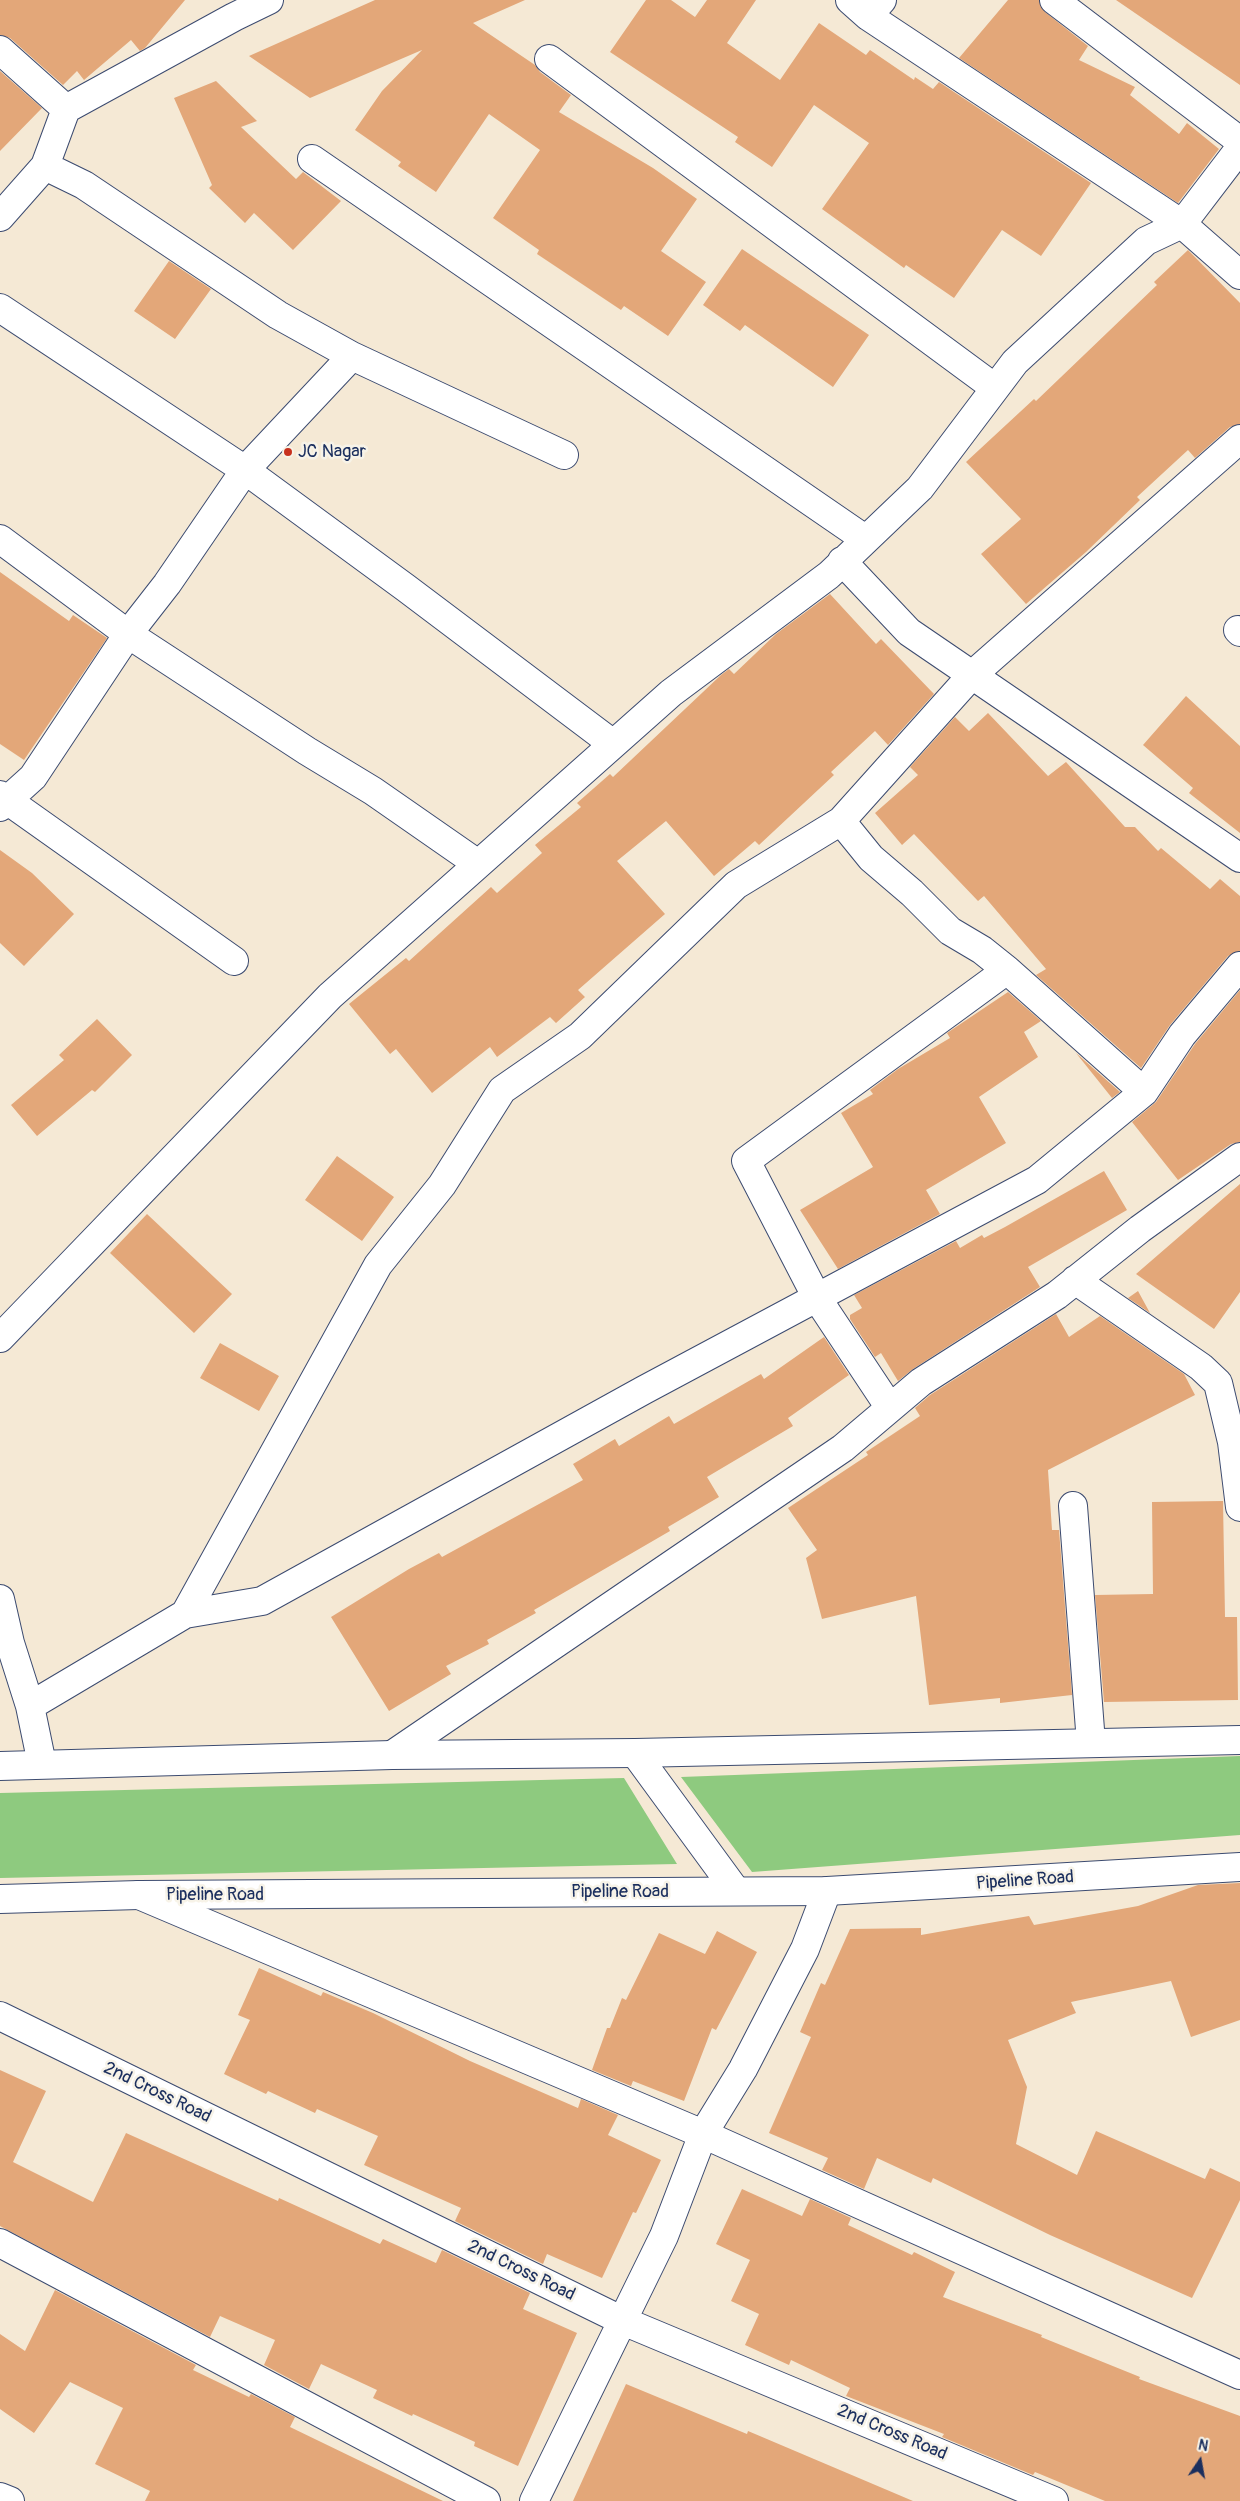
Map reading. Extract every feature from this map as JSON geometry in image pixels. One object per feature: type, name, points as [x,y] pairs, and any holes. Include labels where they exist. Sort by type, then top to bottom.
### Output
[{"type":"street","points":[[0,217],[45,166],[66,109],[226,8],[269,0]]},
{"type":"street","points":[[1054,0],[1240,141]]},
{"type":"street","points":[[867,5],[1182,224],[1240,275]]},
{"type":"street","points":[[0,50],[66,109]]},
{"type":"street","points":[[550,59],[995,388]]},
{"type":"street","points":[[0,1338],[330,996],[671,693],[829,576],[842,561],[920,488],[1015,362],[1146,241],[1182,224],[1240,148]]},
{"type":"street","points":[[312,159],[865,539]]},
{"type":"street","points":[[45,166],[84,185],[278,315],[352,356],[564,455]]},
{"type":"street","points":[[0,308],[245,470],[406,588],[613,744]]},
{"type":"street","points":[[234,961],[2,801],[33,777],[128,634],[167,584],[245,470],[352,356]]},
{"type":"street","points":[[185,1614],[378,1265],[442,1185],[502,1090],[580,1036],[736,885],[841,821],[971,676],[1240,439]]},
{"type":"street","points":[[0,539],[128,634],[307,751],[372,791],[478,864]]},
{"type":"street","points":[[842,561],[909,632],[1240,858]]},
{"type":"street","points":[[841,821],[871,858],[912,893],[950,931],[982,950],[1007,970],[1144,1092]]},
{"type":"street","points":[[30,1706],[185,1614],[262,1601],[1037,1180],[1144,1092],[1182,1035],[1240,966]]},
{"type":"street","points":[[890,1408],[817,1298],[746,1161],[1007,970]]},
{"type":"street","points":[[392,1756],[843,1448],[921,1382],[1056,1295],[1140,1229],[1240,1157]]},
{"type":"street","points":[[1075,1280],[1201,1367],[1218,1383],[1232,1442],[1240,1507]]},
{"type":"street","points":[[1073,1506],[1091,1743]]},
{"type":"street","points":[[0,1599],[5,1641],[30,1706],[42,1764]]},
{"type":"street","points":[[0,1766],[392,1756],[635,1753],[1240,1740]]},
{"type":"street","points":[[635,1753],[736,1891]]},
{"type":"street","name":"Pipeline Road","points":[[0,1898],[139,1895],[827,1891],[1240,1867]]},
{"type":"street","points":[[534,2501],[664,2236],[703,2134],[743,2069],[805,1949],[827,1891]]},
{"type":"street","points":[[139,1895],[703,2134],[1240,2375]]},
{"type":"street","name":"2nd Cross Road","points":[[0,2016],[623,2321],[1054,2501]]},
{"type":"street","points":[[0,2243],[486,2501]]},
{"type":"street","points":[[0,2497],[10,2501]]},
{"type":"green space","points":[[1240,1756],[1240,1835],[752,1872],[681,1777]]},
{"type":"green space","points":[[624,1778],[677,1864],[0,1878],[0,1793]]},
{"type":"building","points":[[0,0],[185,0],[145,48],[140,51],[131,40],[84,80],[77,71],[63,85],[10,38],[0,35]]},
{"type":"building","points":[[375,0],[525,0],[473,23],[535,65],[540,72],[571,95],[559,112],[653,168],[697,199],[661,251],[706,282],[668,336],[624,306],[621,310],[537,254],[539,250],[493,218],[540,150],[489,114],[436,192],[398,166],[401,162],[355,130],[382,91],[422,50],[310,98],[249,56]]},
{"type":"building","points":[[646,0],[671,0],[695,17],[707,0],[756,0],[727,43],[780,80],[819,23],[866,55],[870,50],[914,80],[915,77],[933,89],[939,82],[1091,183],[1041,256],[1002,230],[954,298],[906,265],[904,268],[822,209],[869,143],[814,105],[772,167],[735,142],[738,137],[610,52]]},
{"type":"building","points":[[1008,0],[1039,0],[1045,12],[1088,46],[1079,60],[1135,87],[1130,95],[1179,134],[1187,123],[1219,149],[1178,203],[959,58]]},
{"type":"building","points":[[1116,0],[1240,0],[1240,85]]},
{"type":"building","points":[[0,71],[42,108],[0,151]]},
{"type":"building","points":[[216,81],[257,121],[241,127],[296,179],[303,172],[341,201],[293,250],[254,213],[245,223],[209,188],[212,185],[174,98]]},
{"type":"building","points":[[742,249],[869,335],[833,387],[745,325],[740,331],[703,305]]},
{"type":"building","points":[[1188,250],[1240,303],[1240,424],[1230,427],[1195,458],[1188,450],[1137,497],[1140,500],[1086,552],[1026,604],[981,554],[1021,519],[966,462],[1034,399],[1036,401],[1157,285],[1154,282]]},
{"type":"building","points":[[169,261],[211,289],[175,339],[134,311]]},
{"type":"building","points":[[0,572],[69,621],[73,615],[107,638],[24,760],[0,744]]},
{"type":"building","points":[[830,594],[876,644],[881,639],[934,694],[888,745],[875,731],[831,772],[834,775],[759,845],[755,841],[714,876],[666,821],[617,861],[665,914],[578,990],[585,997],[556,1023],[550,1017],[497,1057],[490,1047],[432,1093],[396,1049],[390,1054],[349,1004],[406,958],[409,961],[491,887],[497,893],[542,853],[535,845],[581,807],[577,803],[610,774],[613,777],[721,675],[729,669],[734,674],[776,634]]},
{"type":"building","points":[[1186,696],[1240,746],[1240,833],[1189,793],[1193,788],[1143,745]]},
{"type":"building","points":[[988,713],[1048,776],[1066,762],[1125,827],[1135,827],[1158,851],[1161,848],[1210,889],[1220,879],[1240,896],[1240,951],[1228,956],[1170,1025],[1141,1068],[1036,975],[1046,969],[984,896],[978,901],[914,834],[902,845],[875,813],[918,775],[910,767],[955,717],[969,731]]},
{"type":"building","points":[[0,850],[32,873],[74,914],[24,966],[0,943]]},
{"type":"building","points":[[1240,990],[1240,1142],[1231,1144],[1178,1180],[1132,1122],[1156,1102],[1195,1044]]},
{"type":"building","points":[[1008,992],[1041,1021],[1024,1032],[1038,1057],[979,1097],[1006,1143],[926,1190],[940,1214],[838,1269],[800,1210],[873,1167],[841,1113],[873,1094],[870,1090],[898,1069],[950,1038],[947,1033]]},
{"type":"building","points":[[97,1019],[132,1055],[95,1092],[92,1090],[37,1136],[11,1105],[64,1060],[59,1055]]},
{"type":"building","points":[[1076,1053],[1120,1092],[1112,1098]]},
{"type":"building","points":[[337,1156],[394,1197],[362,1241],[305,1200]]},
{"type":"building","points":[[1104,1171],[1127,1210],[1028,1267],[1040,1287],[913,1369],[898,1381],[881,1353],[875,1357],[850,1319],[850,1315],[862,1308],[854,1295],[956,1241],[960,1248],[982,1235],[984,1238]]},
{"type":"building","points":[[1240,1184],[1240,1292],[1214,1329],[1136,1274]]},
{"type":"building","points":[[147,1214],[232,1294],[194,1333],[110,1253]]},
{"type":"building","points":[[1138,1291],[1150,1313],[1128,1298]]},
{"type":"building","points":[[1056,1314],[1069,1337],[1100,1316],[1184,1374],[1195,1395],[1048,1470],[1052,1530],[1059,1530],[1072,1695],[1000,1703],[1000,1698],[929,1705],[916,1596],[822,1619],[806,1558],[817,1550],[788,1508],[868,1455],[866,1452],[920,1416],[915,1408],[930,1395]]},
{"type":"building","points":[[824,1337],[849,1375],[788,1418],[793,1426],[707,1477],[719,1497],[668,1527],[670,1531],[534,1610],[536,1613],[487,1640],[489,1644],[446,1666],[451,1674],[389,1711],[331,1617],[409,1569],[439,1553],[442,1557],[583,1480],[573,1464],[615,1439],[619,1446],[669,1416],[674,1424],[761,1374],[764,1379]]},
{"type":"building","points":[[220,1343],[279,1376],[259,1411],[200,1378]]},
{"type":"building","points":[[1223,1501],[1225,1617],[1237,1617],[1238,1700],[1104,1702],[1095,1595],[1153,1594],[1152,1502]]},
{"type":"building","points":[[1240,1883],[1240,2020],[1191,2037],[1171,1981],[1071,2002],[1076,2013],[1008,2040],[1027,2087],[1016,2144],[1077,2175],[1096,2131],[1205,2179],[1210,2168],[1240,2182],[1240,2200],[1192,2298],[1050,2235],[933,2178],[931,2183],[877,2158],[864,2189],[822,2170],[828,2158],[769,2133],[811,2037],[800,2032],[821,1983],[825,1985],[850,1929],[921,1928],[921,1935],[1029,1916],[1034,1925],[1138,1906],[1198,1885]]},
{"type":"building","points":[[717,1931],[757,1952],[716,2030],[712,2028],[684,2101],[633,2081],[631,2086],[592,2070],[607,2028],[610,2028],[622,1998],[626,2000],[659,1933],[705,1954]]},
{"type":"building","points":[[259,1968],[321,1996],[323,1992],[373,2013],[470,2061],[578,2108],[581,2099],[618,2115],[608,2135],[661,2160],[636,2213],[633,2212],[602,2278],[547,2254],[543,2264],[455,2221],[461,2208],[364,2165],[378,2136],[317,2109],[315,2113],[268,2091],[266,2094],[224,2074],[250,2020],[238,2015]]},
{"type":"building","points":[[0,2070],[46,2091],[13,2162],[93,2202],[126,2133],[278,2201],[279,2198],[380,2244],[383,2239],[436,2263],[442,2250],[530,2293],[523,2309],[577,2333],[518,2466],[474,2446],[475,2442],[373,2398],[377,2390],[321,2364],[309,2389],[264,2365],[275,2340],[220,2316],[210,2337],[0,2226]]},
{"type":"building","points":[[742,2189],[802,2216],[810,2199],[851,2218],[848,2225],[912,2255],[914,2252],[955,2272],[943,2297],[1042,2335],[1041,2337],[1140,2377],[1139,2379],[1240,2416],[1240,2501],[1105,2501],[1035,2472],[1033,2475],[942,2437],[944,2434],[846,2396],[850,2388],[791,2360],[789,2365],[745,2345],[759,2314],[731,2301],[750,2260],[716,2244]]},
{"type":"building","points":[[55,2290],[196,2365],[193,2370],[249,2397],[251,2394],[295,2417],[290,2427],[443,2501],[145,2501],[150,2491],[95,2464],[123,2408],[70,2382],[34,2433],[0,2409],[0,2334],[25,2351]]},
{"type":"building","points":[[626,2384],[747,2434],[748,2431],[913,2501],[573,2501]]},
{"type":"place","name":"JC Nagar","points":[[288,452]]}]
